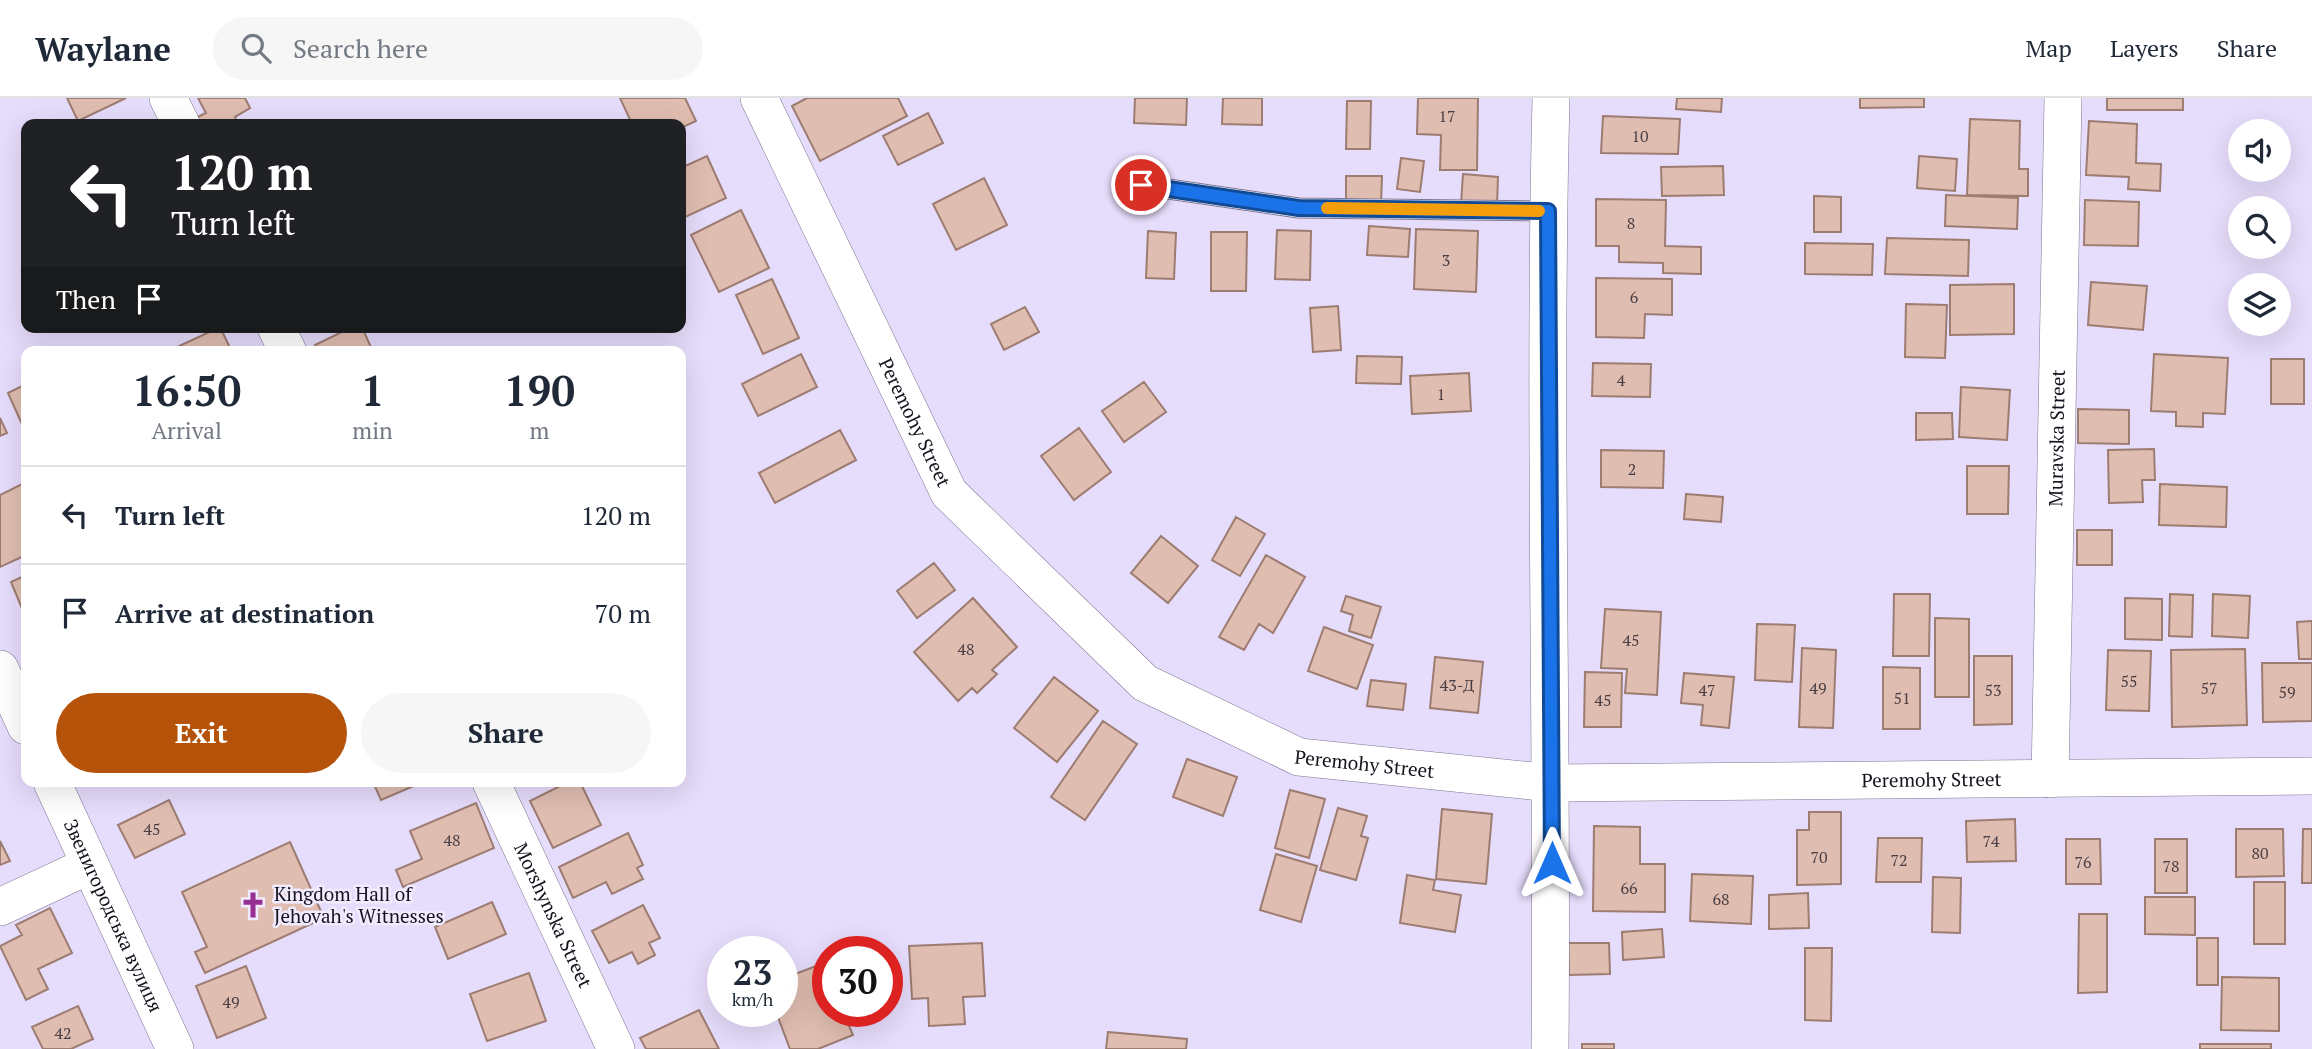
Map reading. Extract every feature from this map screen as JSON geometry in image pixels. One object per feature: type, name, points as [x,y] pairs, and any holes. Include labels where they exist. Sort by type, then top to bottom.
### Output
[{"type":"street","points":[[168,98],[178,119]]},
{"type":"street","name":"Peremohy Street","points":[[759,98],[949,493],[1145,683],[1299,757],[1552,783],[2312,776]]},
{"type":"street","points":[[1549,1049],[1552,783],[1548,211],[1551,98]]},
{"type":"street","name":"Muravska Street","points":[[2050,779],[2063,98]]},
{"type":"street","points":[[0,669],[21,715]]},
{"type":"street","name":"Звенигородська вулиця","points":[[54,787],[175,1049]]},
{"type":"street","name":"Morshynska Street","points":[[493,787],[616,1049]]},
{"type":"street","points":[[0,907],[90,865]]},
{"type":"lane","points":[[1141,185],[1299,208],[1548,211]]},
{"type":"building","points":[[67,98],[126,98],[82,119],[77,119]]},
{"type":"building","points":[[198,98],[245,98],[250,108],[235,117],[236,119],[193,119],[206,113]]},
{"type":"building","points":[[620,98],[685,98],[696,121],[686,126],[686,119],[630,119]]},
{"type":"building","points":[[807,98],[898,98],[907,116],[820,161],[792,106]]},
{"type":"building","points":[[1135,98],[1187,98],[1186,125],[1134,123]]},
{"type":"building","points":[[1223,98],[1262,98],[1262,125],[1222,124]]},
{"type":"building","points":[[1418,98],[1478,98],[1477,170],[1440,170],[1441,135],[1417,134]]},
{"type":"building","points":[[1677,98],[1722,98],[1721,112],[1676,109]]},
{"type":"building","points":[[1860,98],[1924,98],[1924,107],[1860,108]]},
{"type":"building","points":[[2107,98],[2183,98],[2183,110],[2107,110]]},
{"type":"building","points":[[1347,101],[1371,101],[1370,149],[1346,149]]},
{"type":"building","points":[[928,113],[943,143],[898,165],[883,136]]},
{"type":"building","points":[[1603,116],[1680,119],[1678,154],[1601,153]]},
{"type":"building","points":[[1970,119],[2020,121],[2019,169],[2028,169],[2028,196],[1967,195]]},
{"type":"building","points":[[2089,121],[2137,124],[2136,163],[2161,164],[2160,191],[2128,189],[2129,177],[2086,175]]},
{"type":"building","points":[[707,156],[726,198],[686,217],[686,166]]},
{"type":"building","points":[[1919,156],[1957,159],[1955,191],[1917,188]]},
{"type":"building","points":[[1401,158],[1424,161],[1420,192],[1397,189]]},
{"type":"building","points":[[1723,166],[1724,195],[1662,196],[1661,167]]},
{"type":"building","points":[[1463,174],[1498,177],[1497,205],[1461,204]]},
{"type":"building","points":[[1346,176],[1382,176],[1381,203],[1346,202]]},
{"type":"building","points":[[984,178],[1007,225],[956,250],[933,204]]},
{"type":"building","points":[[1946,195],[2018,198],[2017,229],[1945,226]]},
{"type":"building","points":[[1814,196],[1841,197],[1841,232],[1814,232]]},
{"type":"building","points":[[1596,199],[1666,200],[1665,246],[1701,247],[1701,274],[1663,273],[1663,263],[1619,262],[1619,246],[1596,246]]},
{"type":"building","points":[[2085,200],[2139,202],[2138,246],[2084,245]]},
{"type":"building","points":[[741,210],[769,268],[719,292],[691,235]]},
{"type":"building","points":[[1369,226],[1410,229],[1408,257],[1367,255]]},
{"type":"building","points":[[1416,229],[1478,231],[1476,292],[1414,289]]},
{"type":"building","points":[[1277,230],[1311,231],[1310,280],[1275,279]]},
{"type":"building","points":[[1148,231],[1176,233],[1174,279],[1146,278]]},
{"type":"building","points":[[1211,232],[1247,232],[1246,291],[1211,291]]},
{"type":"building","points":[[1887,238],[1969,240],[1968,276],[1885,274]]},
{"type":"building","points":[[1805,243],[1873,244],[1872,275],[1805,274]]},
{"type":"building","points":[[1596,278],[1672,279],[1672,315],[1645,314],[1644,338],[1596,337]]},
{"type":"building","points":[[772,279],[799,338],[763,354],[736,295]]},
{"type":"building","points":[[2091,282],[2147,286],[2143,330],[2088,325]]},
{"type":"building","points":[[2014,284],[2014,334],[1950,335],[1950,285]]},
{"type":"building","points":[[1906,304],[1947,305],[1945,358],[1905,357]]},
{"type":"building","points":[[1338,306],[1341,350],[1313,352],[1310,308]]},
{"type":"building","points":[[1025,307],[1039,332],[1004,350],[991,324]]},
{"type":"building","points":[[207,333],[223,333],[229,346],[179,346]]},
{"type":"building","points":[[340,333],[365,333],[370,346],[315,346]]},
{"type":"building","points":[[801,354],[817,387],[758,416],[742,384]]},
{"type":"building","points":[[2154,354],[2228,358],[2225,414],[2203,413],[2203,427],[2176,426],[2176,412],[2151,411]]},
{"type":"building","points":[[1357,356],[1402,357],[1401,384],[1356,383]]},
{"type":"building","points":[[2271,359],[2304,359],[2304,404],[2271,404]]},
{"type":"building","points":[[1593,363],[1651,364],[1650,397],[1592,396]]},
{"type":"building","points":[[1469,373],[1471,411],[1412,414],[1410,376]]},
{"type":"building","points":[[1144,382],[1166,412],[1124,442],[1102,411]]},
{"type":"building","points":[[21,386],[21,422],[8,393]]},
{"type":"building","points":[[1961,387],[2010,390],[2007,440],[1959,437]]},
{"type":"building","points":[[2078,409],[2129,410],[2129,444],[2078,443]]},
{"type":"building","points":[[1916,413],[1952,413],[1953,439],[1916,440]]},
{"type":"building","points":[[0,418],[7,433],[0,436]]},
{"type":"building","points":[[1079,428],[1111,472],[1074,500],[1041,456]]},
{"type":"building","points":[[840,430],[856,460],[775,503],[759,473]]},
{"type":"building","points":[[2154,449],[2155,480],[2142,480],[2143,502],[2109,503],[2108,450]]},
{"type":"building","points":[[1601,450],[1664,451],[1663,488],[1601,487]]},
{"type":"building","points":[[1967,466],[2009,466],[2008,514],[1967,514]]},
{"type":"building","points":[[21,484],[21,557],[0,567],[0,495]]},
{"type":"building","points":[[2160,484],[2227,487],[2226,527],[2159,525]]},
{"type":"building","points":[[1686,494],[1723,497],[1721,522],[1684,519]]},
{"type":"building","points":[[1236,517],[1265,534],[1240,576],[1212,560]]},
{"type":"building","points":[[2077,530],[2112,530],[2112,565],[2077,565]]},
{"type":"building","points":[[1161,536],[1198,566],[1168,603],[1131,573]]},
{"type":"building","points":[[1266,555],[1305,577],[1273,633],[1259,624],[1244,650],[1219,637]]},
{"type":"building","points":[[934,563],[955,590],[917,618],[897,591]]},
{"type":"building","points":[[21,577],[21,606],[11,582]]},
{"type":"building","points":[[1894,594],[1930,594],[1929,656],[1893,656]]},
{"type":"building","points":[[2170,594],[2193,595],[2192,637],[2169,636]]},
{"type":"building","points":[[2213,594],[2250,596],[2248,638],[2212,636]]},
{"type":"building","points":[[1346,596],[1381,607],[1371,638],[1349,631],[1353,615],[1341,611]]},
{"type":"building","points":[[973,598],[1017,647],[992,670],[997,674],[977,693],[972,688],[958,701],[914,652]]},
{"type":"building","points":[[2125,598],[2162,599],[2162,640],[2125,639]]},
{"type":"building","points":[[1605,609],[1661,612],[1657,695],[1625,693],[1627,669],[1601,668]]},
{"type":"building","points":[[1935,618],[1969,619],[1969,697],[1935,697]]},
{"type":"building","points":[[2312,621],[2312,659],[2299,659],[2297,622]]},
{"type":"building","points":[[1757,624],[1795,625],[1792,682],[1755,680]]},
{"type":"building","points":[[1324,627],[1373,645],[1357,689],[1308,671]]},
{"type":"building","points":[[1802,648],[1836,650],[1833,728],[1799,727]]},
{"type":"building","points":[[2245,649],[2247,725],[2172,727],[2171,650]]},
{"type":"building","points":[[2108,650],[2151,651],[2149,711],[2106,710]]},
{"type":"building","points":[[1974,656],[2012,656],[2012,724],[1974,725]]},
{"type":"building","points":[[1435,657],[1483,662],[1478,713],[1430,708]]},
{"type":"building","points":[[2262,663],[2312,663],[2312,721],[2263,722]]},
{"type":"building","points":[[1883,667],[1920,668],[1920,729],[1883,729]]},
{"type":"building","points":[[1585,672],[1622,673],[1621,727],[1584,727]]},
{"type":"building","points":[[1684,673],[1734,677],[1729,728],[1701,725],[1703,705],[1681,703]]},
{"type":"building","points":[[1054,677],[1098,711],[1057,762],[1014,728]]},
{"type":"building","points":[[1371,680],[1406,684],[1403,710],[1367,706]]},
{"type":"building","points":[[1103,721],[1137,744],[1085,820],[1051,797]]},
{"type":"building","points":[[1187,759],[1237,777],[1223,816],[1173,797]]},
{"type":"building","points":[[375,787],[411,787],[381,800]]},
{"type":"building","points":[[558,787],[582,787],[601,825],[553,848],[530,801]]},
{"type":"building","points":[[1290,790],[1325,799],[1309,858],[1275,848]]},
{"type":"building","points":[[169,800],[185,834],[135,858],[118,825]]},
{"type":"building","points":[[476,803],[494,848],[403,887],[396,870],[422,859],[410,831]]},
{"type":"building","points":[[1338,808],[1367,816],[1361,836],[1368,838],[1356,880],[1320,870]]},
{"type":"building","points":[[1442,809],[1492,814],[1486,884],[1436,879]]},
{"type":"building","points":[[1809,812],[1841,812],[1841,884],[1797,885],[1797,830],[1809,830]]},
{"type":"building","points":[[2015,819],[2016,861],[1967,862],[1966,821]]},
{"type":"building","points":[[1594,826],[1640,827],[1640,864],[1665,864],[1665,912],[1593,911]]},
{"type":"building","points":[[2236,829],[2283,829],[2284,876],[2236,877]]},
{"type":"building","points":[[2303,829],[2312,829],[2312,883],[2302,883]]},
{"type":"building","points":[[628,833],[643,865],[637,868],[643,879],[612,894],[606,882],[573,898],[559,867]]},
{"type":"building","points":[[1878,838],[1922,838],[1921,882],[1876,882]]},
{"type":"building","points":[[2066,839],[2100,839],[2101,884],[2066,884]]},
{"type":"building","points":[[2155,839],[2187,839],[2187,893],[2155,893]]},
{"type":"building","points":[[0,841],[10,861],[0,865]]},
{"type":"building","name":"Kingdom Hall of Jehovah's Witnesses","points":[[290,842],[324,918],[205,973],[195,952],[207,947],[182,892]]},
{"type":"building","points":[[1276,854],[1317,866],[1301,922],[1260,910]]},
{"type":"building","points":[[1692,874],[1753,876],[1751,924],[1690,921]]},
{"type":"building","points":[[1407,875],[1435,880],[1433,890],[1461,895],[1455,932],[1400,923]]},
{"type":"building","points":[[1933,877],[1961,878],[1960,933],[1932,932]]},
{"type":"building","points":[[2254,882],[2285,882],[2285,944],[2254,944]]},
{"type":"building","points":[[1808,893],[1809,928],[1769,929],[1769,895]]},
{"type":"building","points":[[2145,897],[2195,897],[2195,935],[2145,934]]},
{"type":"building","points":[[492,902],[506,934],[448,959],[435,927]]},
{"type":"building","points":[[643,905],[660,938],[649,943],[655,955],[638,964],[632,952],[609,963],[592,931]]},
{"type":"building","points":[[50,908],[72,953],[38,969],[48,989],[26,1000],[0,946],[22,935],[16,925]]},
{"type":"building","points":[[2079,914],[2107,914],[2107,992],[2078,993]]},
{"type":"building","points":[[1662,929],[1664,957],[1623,960],[1622,932]]},
{"type":"building","points":[[2197,938],[2218,938],[2218,985],[2197,985]]},
{"type":"building","points":[[982,943],[985,996],[963,997],[965,1024],[929,1026],[928,998],[912,999],[909,946]]},
{"type":"building","points":[[1568,943],[1609,943],[1610,974],[1569,975]]},
{"type":"building","points":[[1805,948],[1832,948],[1831,1021],[1805,1020]]},
{"type":"building","points":[[246,966],[266,1018],[217,1038],[196,986]]},
{"type":"building","points":[[812,968],[812,1027],[850,1027],[853,1035],[818,1049],[790,1049],[782,1027],[798,1027],[798,973]]},
{"type":"building","points":[[529,973],[546,1021],[487,1041],[470,994]]},
{"type":"building","points":[[2222,977],[2279,978],[2279,1031],[2221,1030]]},
{"type":"building","points":[[78,1006],[93,1039],[71,1049],[43,1049],[32,1027]]},
{"type":"building","points":[[699,1010],[719,1049],[646,1049],[640,1038]]},
{"type":"building","points":[[1108,1032],[1187,1039],[1186,1049],[1106,1049]]},
{"type":"building","points":[[1582,1044],[1614,1044],[1614,1049],[1582,1049]]},
{"type":"building","points":[[2200,1044],[2271,1044],[2271,1049],[2200,1049]]},
{"type":"slow traffic","points":[[1327,208],[1539,211]]},
{"type":"place","name":"Kingdom Hall of Jehovah's Witnesses","points":[[253,905]]},
{"type":"route","points":[[1141,185],[1299,208],[1548,211],[1552,863]]}]
